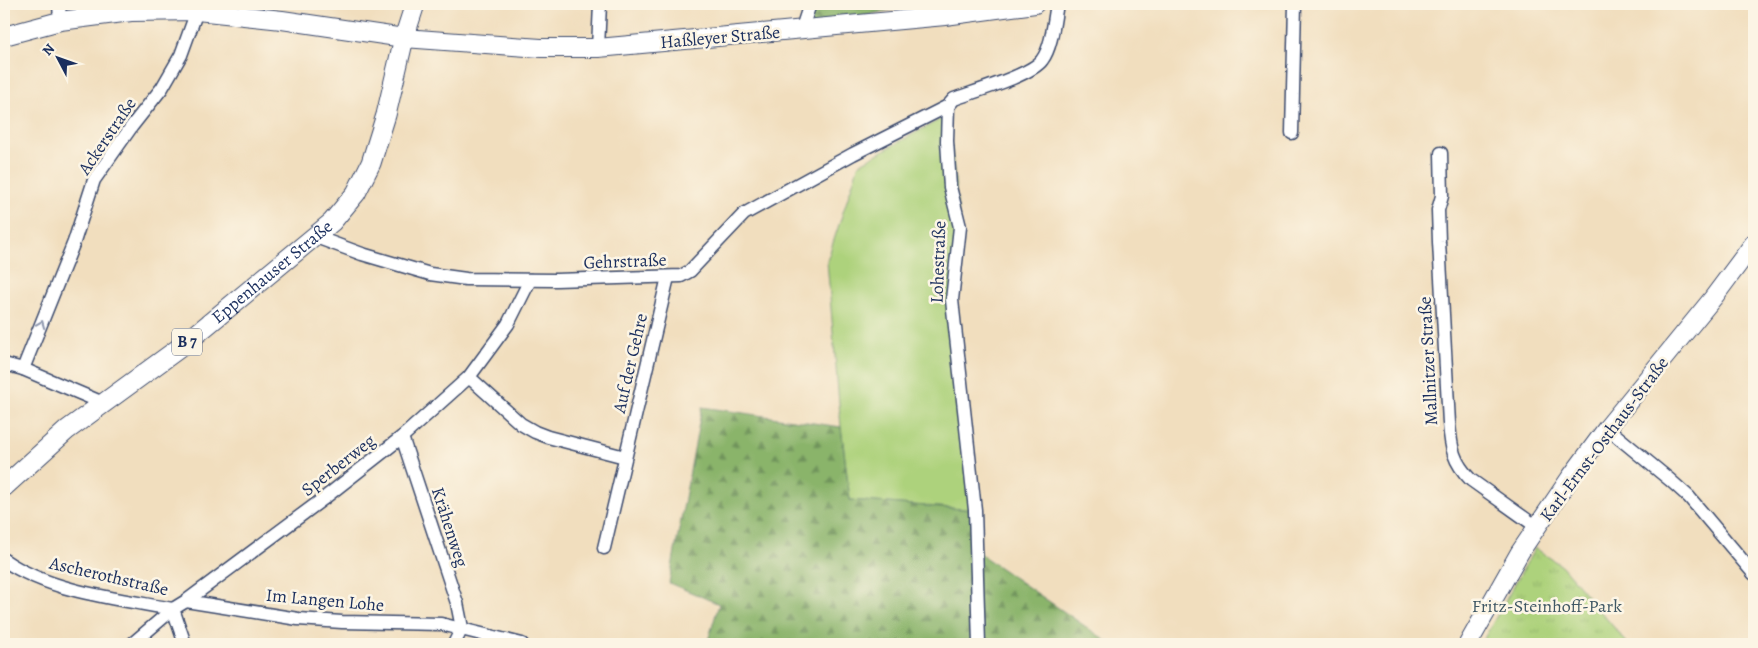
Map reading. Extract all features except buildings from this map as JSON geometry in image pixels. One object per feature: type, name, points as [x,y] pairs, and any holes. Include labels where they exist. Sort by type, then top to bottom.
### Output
[{"type":"main road","name":"Eppenhauser Straße","points":[[4,487],[68,430],[182,346],[316,237],[344,208],[356,193],[365,177],[386,115],[404,38],[415,4]]},
{"type":"main road","name":"Haßleyer Straße","points":[[4,36],[60,12],[197,11],[282,20],[404,38],[541,48],[598,48],[945,16],[1035,4]]},
{"type":"main road","name":"Karl-Ernst-Osthaus-Straße","points":[[1468,644],[1506,576],[1537,527],[1607,428],[1713,298],[1754,243]]},
{"type":"street","points":[[598,48],[600,4]]},
{"type":"street","points":[[801,30],[810,4]]},
{"type":"street","points":[[948,106],[954,99],[1020,75],[1042,61],[1048,49],[1057,4]]},
{"type":"street","points":[[1292,133],[1295,4]]},
{"type":"street","name":"Ackerstraße","points":[[23,369],[74,242],[94,180],[132,126],[162,88],[182,55],[197,11]]},
{"type":"street","name":"Gehrstraße","points":[[316,237],[362,254],[430,274],[466,279],[556,280],[681,276],[690,271],[744,214],[853,154],[948,106]]},
{"type":"street","name":"Lohestraße","points":[[948,106],[947,141],[950,187],[960,227],[952,300],[975,510],[979,644]]},
{"type":"street","name":"Mallnitzer Straße","points":[[1441,153],[1443,178],[1442,196],[1438,210],[1439,242],[1449,424],[1455,459],[1463,472],[1471,480],[1537,527]]},
{"type":"street","name":"Auf der Gehre","points":[[604,548],[668,277]]},
{"type":"street","name":"Sperberweg","points":[[132,644],[173,609],[323,499],[402,437],[469,378],[508,324],[530,280]]},
{"type":"street","points":[[4,364],[23,369],[103,403]]},
{"type":"street","points":[[469,378],[522,424],[535,432],[625,457]]},
{"type":"street","points":[[1607,428],[1689,497],[1754,574]]},
{"type":"street","name":"Krähenweg","points":[[402,437],[457,603],[462,628]]},
{"type":"street","name":"Ascherothstraße","points":[[4,560],[21,572],[69,588],[173,609],[185,644]]},
{"type":"street","name":"Im Langen Lohe","points":[[186,601],[298,619],[441,624],[522,644]]},
{"type":"street","points":[[454,644],[462,628]]},
{"type":"green space","points":[[810,4],[915,4],[801,31]]},
{"type":"green space","points":[[948,115],[960,227],[952,300],[975,510],[850,500],[841,427],[827,261],[859,164]]},
{"type":"green space","points":[[702,407],[841,427],[850,500],[975,510],[980,554],[1111,644],[707,644],[719,604],[669,583]]},
{"type":"green space","name":"Fritz-Steinhoff-Park","points":[[1535,548],[1562,566],[1628,644],[1481,644]]}]
